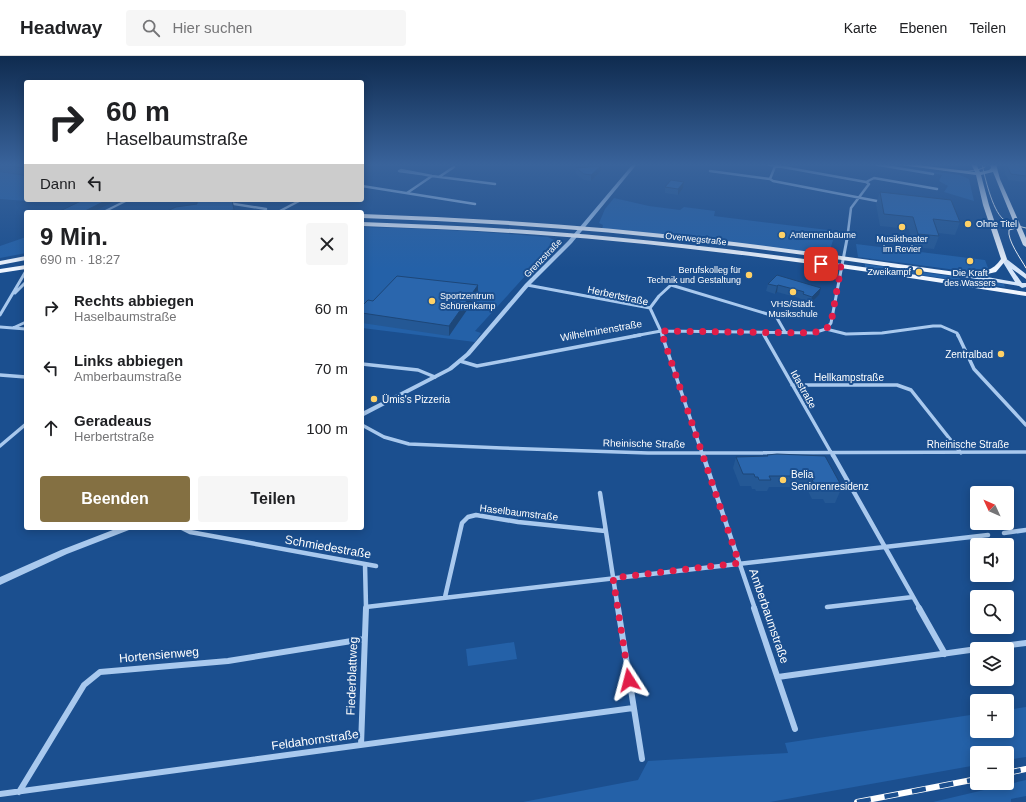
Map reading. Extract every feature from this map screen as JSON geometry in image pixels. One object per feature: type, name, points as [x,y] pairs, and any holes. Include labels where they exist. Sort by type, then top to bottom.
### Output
[{"type":"main road","points":[[985,199],[1004,258],[1026,291]]},
{"type":"main road","points":[[1007,199],[1026,245]]},
{"type":"main road","name":"Overwegstraße","points":[[364,216],[453,219],[581,228],[708,241],[970,276],[1023,285]]},
{"type":"main road","name":"Overwegstraße","points":[[364,224],[470,228],[575,236],[748,255],[1026,294]]},
{"type":"main road","points":[[0,263],[24,258]]},
{"type":"main road","points":[[970,276],[994,271],[1000,267],[1004,258]]},
{"type":"main road","points":[[1004,258],[1026,277]]},
{"type":"main road","points":[[0,271],[24,267]]},
{"type":"street","points":[[443,199],[475,204]]},
{"type":"street","name":"Grenzstraße","points":[[460,361],[472,351],[527,285],[575,236],[606,199]]},
{"type":"street","points":[[826,329],[831,323],[841,267],[845,259],[851,208],[857,199]]},
{"type":"street","points":[[863,199],[887,203]]},
{"type":"street","points":[[110,210],[124,202]]},
{"type":"street","points":[[226,202],[266,209]]},
{"type":"street","points":[[282,210],[297,202]]},
{"type":"street","points":[[290,210],[299,202]]},
{"type":"street","points":[[0,314],[24,275]]},
{"type":"street","points":[[12,296],[24,284]]},
{"type":"street","name":"Herbertstraße","points":[[527,285],[650,308],[661,331],[702,453]]},
{"type":"street","points":[[650,308],[659,296],[671,285],[774,316],[777,318],[785,332]]},
{"type":"street","points":[[13,328],[24,323]]},
{"type":"street","name":"Wilhelminenstraße","points":[[460,361],[477,366],[661,331],[813,333],[826,329],[846,334],[875,333],[941,326],[957,333],[974,368],[1026,425]]},
{"type":"street","points":[[0,327],[24,329]]},
{"type":"street","name":"Idastraße","points":[[763,332],[945,654]]},
{"type":"street","points":[[364,414],[450,369],[460,361]]},
{"type":"street","points":[[364,364],[418,370],[435,377]]},
{"type":"street","points":[[0,375],[24,377]]},
{"type":"street","name":"Hellkampstraße","points":[[792,385],[897,385],[904,387],[911,390],[961,453]]},
{"type":"street","points":[[0,446],[24,426]]},
{"type":"street","name":"Rheinische Straße","points":[[364,426],[384,437],[414,445],[648,453],[1026,452]]},
{"type":"street","name":"Amberbaumstraße","points":[[702,453],[795,729]]},
{"type":"street","points":[[600,493],[642,759]]},
{"type":"street","name":"Haselbaumstraße","points":[[445,597],[462,523],[468,517],[476,515],[518,522],[606,531]]},
{"type":"street","points":[[0,581],[64,552],[121,530]]},
{"type":"street","name":"Schmiedestraße","points":[[186,530],[190,532],[376,566]]},
{"type":"street","points":[[1004,533],[1026,530]]},
{"type":"street","name":"Amberbaumstraße","points":[[739,563],[988,535]]},
{"type":"street","points":[[365,564],[366,608],[445,597],[739,563]]},
{"type":"street","points":[[827,607],[913,597]]},
{"type":"street","name":"Fiederblattweg","points":[[361,744],[366,608]]},
{"type":"street","name":"Hortensienweg","points":[[19,792],[84,685],[100,672],[228,661],[364,639]]},
{"type":"street","name":"Amberbaumstraße","points":[[1014,644],[1026,643]]},
{"type":"street","name":"Amberbaumstraße","points":[[778,677],[970,650]]},
{"type":"street","name":"Feldahornstraße","points":[[0,794],[633,708]]},
{"type":"shaded area","points":[[0,199],[24,199],[24,201]]},
{"type":"shaded area","points":[[613,199],[618,199],[649,206],[680,210],[684,207],[715,211],[714,216],[836,231],[830,250],[824,251],[823,254],[602,229],[603,225],[599,223],[605,209]]},
{"type":"shaded area","name":"Sportzentrum Schürenkamp","points":[[364,227],[502,233],[548,237],[554,240],[527,274],[475,331],[481,333],[475,342],[364,328]]},
{"type":"shaded area","points":[[24,238],[24,253],[0,258],[0,246]]},
{"type":"shaded area","points":[[856,244],[985,260],[988,268],[973,272],[858,257]]},
{"type":"shaded area","points":[[865,264],[999,283],[1004,284],[1005,287],[865,267]]},
{"type":"shaded area","points":[[514,642],[517,659],[468,666],[466,649]]},
{"type":"shaded area","points":[[1026,707],[1026,757],[1014,759],[1014,746],[970,746],[970,766],[770,802],[523,802],[638,780],[648,761],[788,753],[785,743],[970,715],[970,738],[1014,738],[1014,709]]},
{"type":"shaded area","points":[[1026,780],[1026,796],[1011,799],[1011,802],[933,802],[984,790],[1014,790],[1014,783]]},
{"type":"building","points":[[881,199],[940,199],[951,200],[960,222],[933,219],[939,236],[918,234],[913,217],[884,214]]},
{"type":"building","points":[[79,202],[103,202],[87,210],[62,210]]},
{"type":"building","points":[[197,202],[232,202],[234,210],[169,210],[176,207],[197,204]]},
{"type":"building","points":[[777,275],[821,288],[812,297],[803,294],[804,292],[801,291],[768,284]]},
{"type":"building","points":[[397,276],[478,285],[449,326],[364,313],[364,304],[368,300],[373,301]]},
{"type":"building","points":[[767,455],[825,456],[842,487],[838,487],[840,491],[829,491],[827,487],[816,487],[810,476],[769,476],[771,480],[759,480],[754,474],[743,474],[736,457],[768,456]]},
{"type":"tram line","points":[[992,199],[1003,219],[1014,225],[1026,228]]},
{"type":"tram line","points":[[1020,227],[1009,230],[1009,234],[1012,244],[1026,268]]},
{"type":"railway","points":[[1014,772],[1026,769]]},
{"type":"railway","points":[[857,802],[970,780]]},
{"type":"place","name":"Ohne Titel","points":[[968,224]]},
{"type":"place","name":"Musiktheater im Revier","points":[[902,227]]},
{"type":"place","name":"Antennenbäume","points":[[782,235]]},
{"type":"place","name":"Die Kraft des Wassers","points":[[970,261]]},
{"type":"place","name":"Zweikampf","points":[[919,272]]},
{"type":"place","name":"Berufskolleg für Technik und Gestaltung","points":[[749,275]]},
{"type":"place","name":"VHS/Städt. Musikschule","points":[[793,292]]},
{"type":"place","name":"Sportzentrum Schürenkamp","points":[[432,301]]},
{"type":"place","name":"Zentralbad","points":[[1001,354]]},
{"type":"place","name":"Ümis's Pizzeria","points":[[374,399]]},
{"type":"place","name":"Belia Seniorenresidenz","points":[[783,480]]},
{"type":"route","points":[[629,680],[613,578],[739,563],[661,331],[704,330],[813,333],[826,329],[831,323],[841,267],[821,264]]}]
